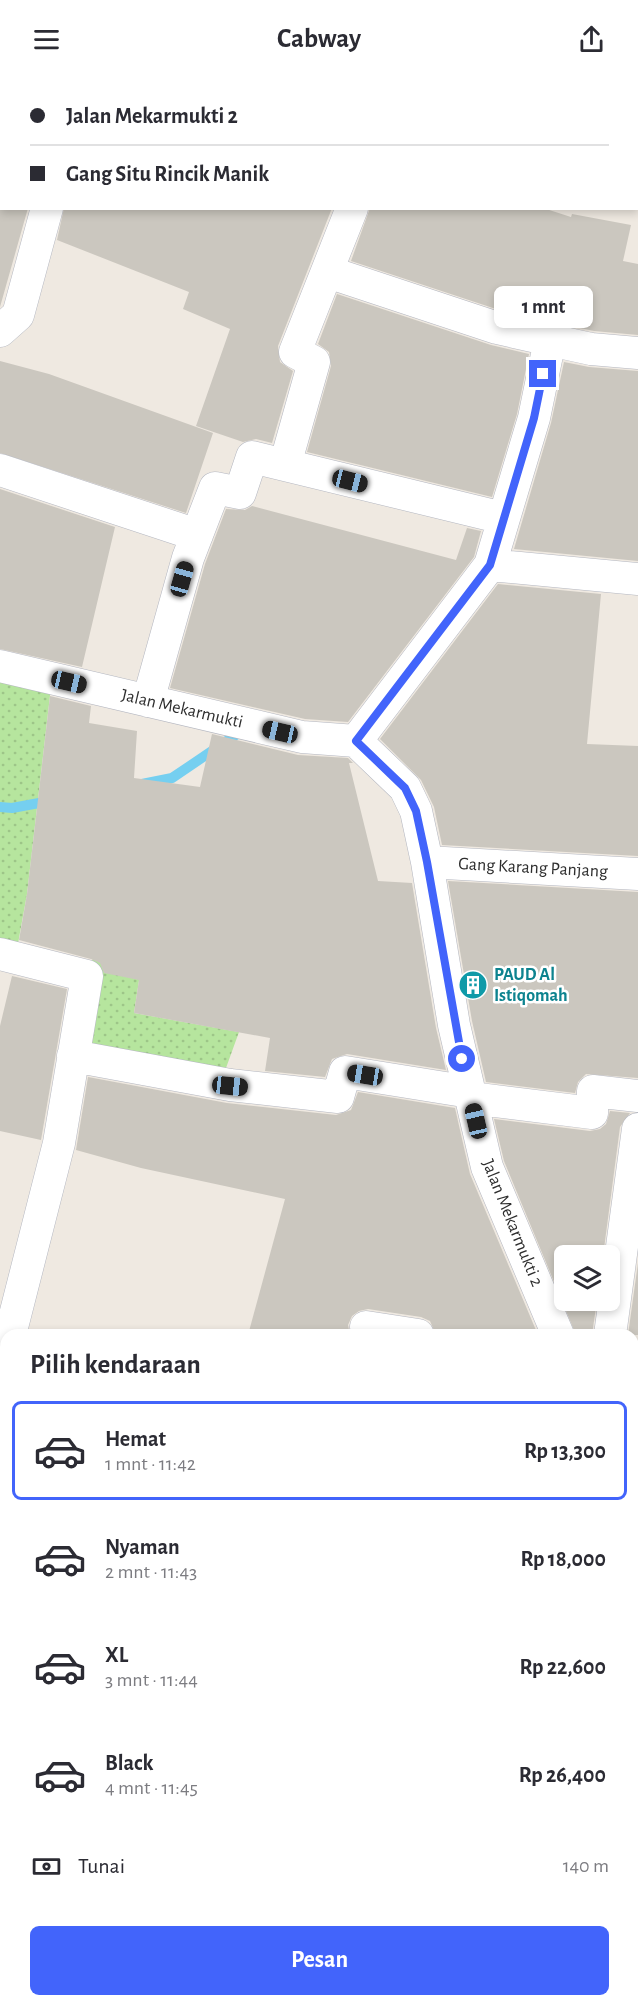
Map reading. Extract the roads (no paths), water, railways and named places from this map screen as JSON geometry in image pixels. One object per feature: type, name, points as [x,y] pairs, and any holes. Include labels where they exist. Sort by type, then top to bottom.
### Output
[{"type":"street","points":[[0,331],[18,315],[46,210]]},
{"type":"street","points":[[285,465],[314,362],[295,352],[351,210]]},
{"type":"street","points":[[328,272],[485,324],[591,349],[638,352]]},
{"type":"street","points":[[356,741],[490,565],[534,418],[550,340]]},
{"type":"street","points":[[147,701],[196,535],[215,488],[240,493],[252,456],[503,518]]},
{"type":"street","points":[[0,470],[196,535]]},
{"type":"street","points":[[490,565],[638,579]]},
{"type":"street","name":"Jalan Mekarmukti","points":[[0,666],[302,737],[356,741]]},
{"type":"street","name":"Jalan Mekarmukti 2","points":[[356,741],[405,788],[416,811],[427,862],[454,1024],[487,1167],[555,1329]]},
{"type":"street","name":"Gang Karang Panjang","points":[[427,862],[638,874]]},
{"type":"street","points":[[0,954],[87,976],[58,1143],[12,1329]]},
{"type":"street","points":[[73,1056],[230,1086],[338,1097],[345,1072],[470,1095],[592,1113],[593,1091],[638,1096]]},
{"type":"street","points":[[611,1329],[638,1129]]},
{"type":"street","points":[[366,1327],[379,1329]]},
{"type":"waterway","points":[[142,784],[172,778],[243,730]]},
{"type":"waterway","points":[[0,807],[12,808],[50,801]]},
{"type":"place","name":"PAUD Al Istiqomah","points":[[473,985]]}]
